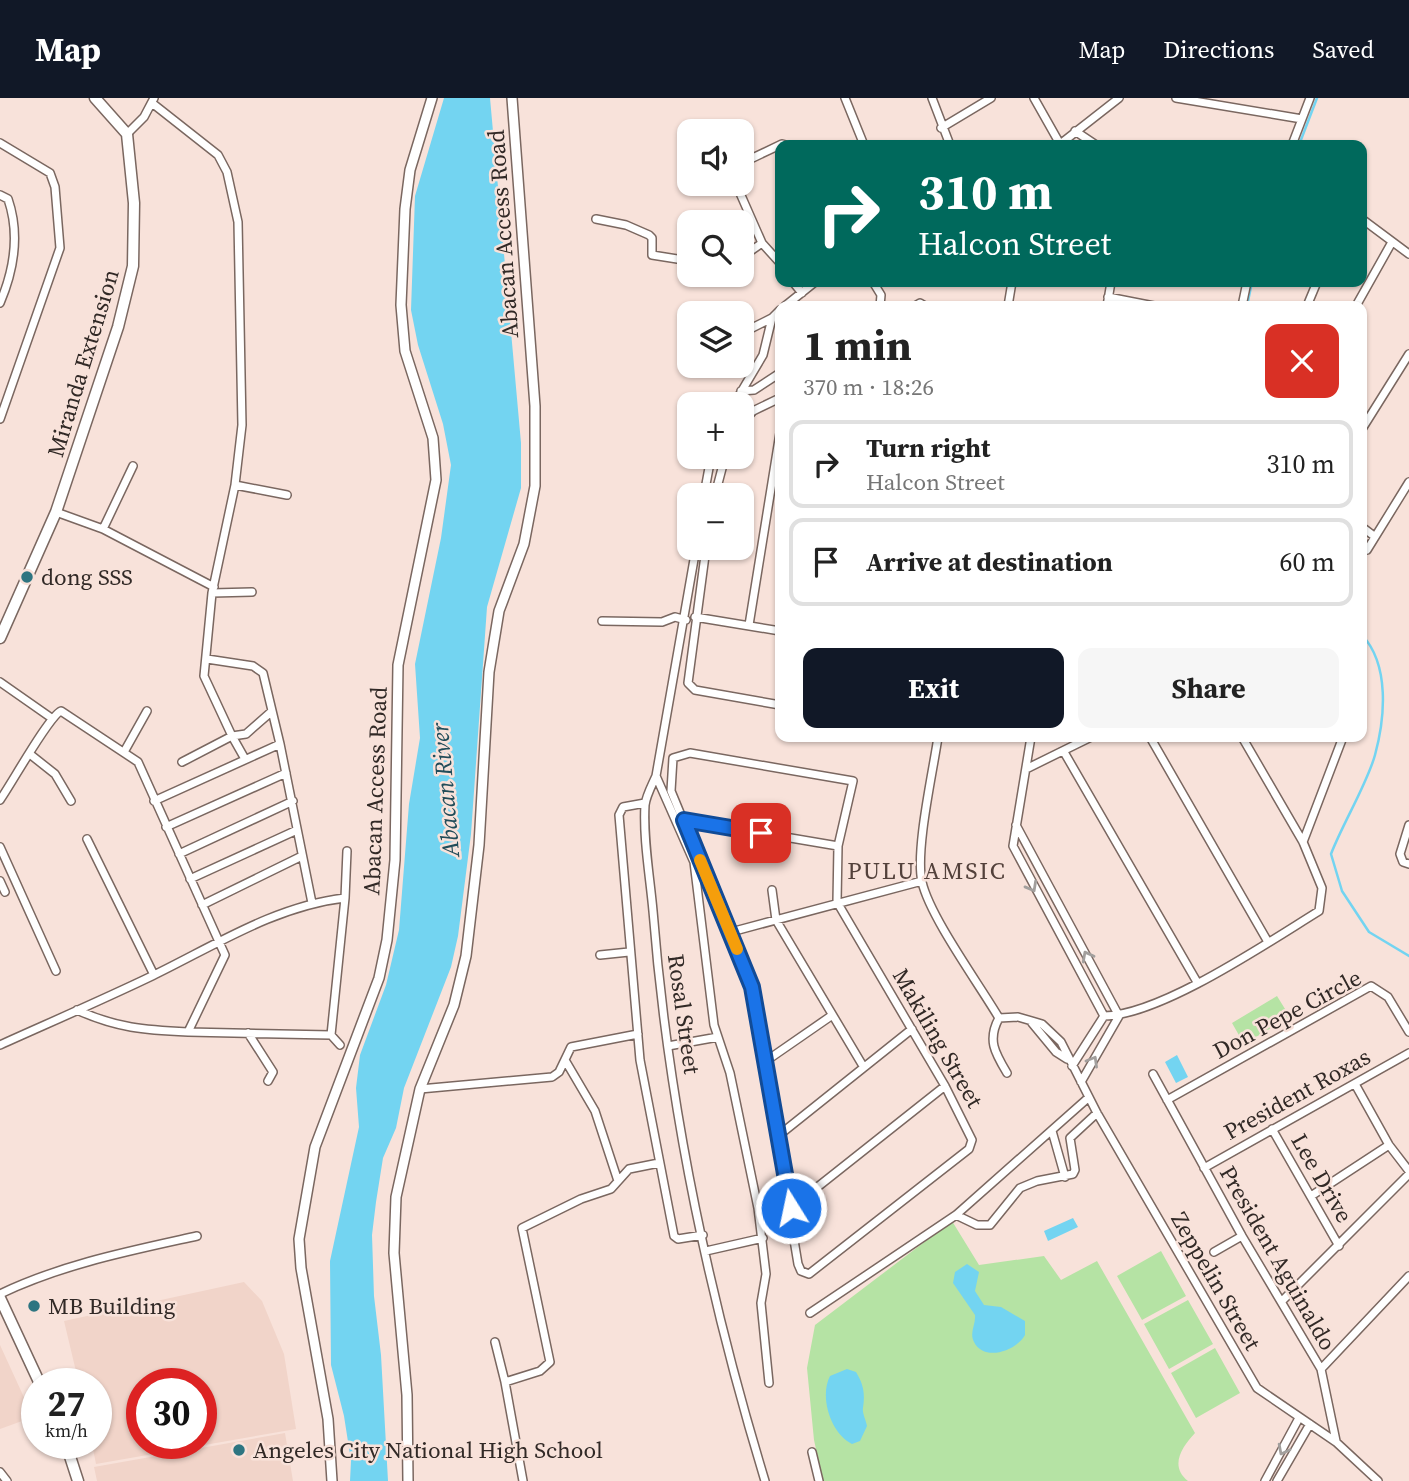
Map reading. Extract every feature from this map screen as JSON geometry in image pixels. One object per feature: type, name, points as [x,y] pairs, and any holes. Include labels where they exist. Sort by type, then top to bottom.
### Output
[{"type":"main road","points":[[95,98],[127,134]]},
{"type":"main road","name":"Miranda Extension","points":[[0,638],[56,512],[127,298],[133,266],[134,203],[127,134]]},
{"type":"main road","points":[[0,1296],[33,1368]]},
{"type":"main road","points":[[71,1459],[78,1481]]},
{"type":"street","name":"Abacan Access Road","points":[[332,1481],[328,1419],[299,1246],[310,1164],[379,978],[388,927],[396,847],[398,664],[436,480],[433,438],[405,351],[401,294],[404,219],[410,170],[432,98]]},
{"type":"street","name":"Abacan Access Road","points":[[408,1481],[407,1395],[393,1231],[400,1174],[420,1089],[454,1005],[466,956],[481,821],[489,672],[499,611],[524,544],[533,507],[536,425],[512,98]]},
{"type":"street","points":[[845,98],[862,140]]},
{"type":"street","points":[[932,98],[948,140]]},
{"type":"street","points":[[942,128],[991,98]]},
{"type":"street","points":[[1034,98],[1056,140]]},
{"type":"street","points":[[1065,140],[1119,98]]},
{"type":"street","points":[[1177,98],[1302,119]]},
{"type":"street","points":[[1294,140],[1310,98]]},
{"type":"street","points":[[127,134],[153,100],[218,155],[227,172],[236,212],[243,410],[235,485],[213,590],[204,676],[206,686],[245,759]]},
{"type":"street","points":[[1075,131],[1088,140]]},
{"type":"street","points":[[0,144],[50,173],[55,187],[60,248],[0,419]]},
{"type":"street","points":[[754,157],[775,147]]},
{"type":"street","points":[[0,195],[8,199],[12,210],[15,247],[13,268],[0,303]]},
{"type":"street","points":[[741,196],[762,243],[775,258]]},
{"type":"street","points":[[596,219],[626,225],[649,235],[652,237],[652,255],[677,259]]},
{"type":"street","points":[[1367,223],[1409,254]]},
{"type":"street","points":[[1367,286],[1392,242]]},
{"type":"street","points":[[754,249],[762,243]]},
{"type":"street","points":[[797,287],[802,293]]},
{"type":"street","points":[[792,301],[809,287]]},
{"type":"street","points":[[1108,301],[1110,287]]},
{"type":"street","points":[[1108,297],[1128,301]]},
{"type":"street","points":[[754,327],[775,315]]},
{"type":"street","points":[[741,391],[763,355],[772,318]]},
{"type":"street","points":[[1367,421],[1409,354]]},
{"type":"street","points":[[741,391],[754,390],[775,376]]},
{"type":"street","points":[[754,411],[775,400]]},
{"type":"street","points":[[749,625],[775,464]]},
{"type":"street","points":[[103,529],[133,466]]},
{"type":"street","points":[[1367,550],[1409,482]]},
{"type":"street","points":[[235,485],[287,495]]},
{"type":"street","points":[[56,512],[103,529],[213,590],[252,592]]},
{"type":"street","points":[[1367,531],[1374,536]]},
{"type":"street","name":"Rosal Street","points":[[694,560],[656,776],[645,803],[657,963],[668,1046],[706,1251],[735,1380],[765,1481]]},
{"type":"street","points":[[704,560],[688,682],[695,690],[775,704]]},
{"type":"street","points":[[602,621],[662,622],[673,617],[685,620]]},
{"type":"street","points":[[695,617],[775,630]]},
{"type":"street","points":[[207,659],[253,666],[263,673],[281,744],[312,903]]},
{"type":"street","points":[[0,682],[50,717]]},
{"type":"street","points":[[0,800],[31,755],[50,717],[61,710],[138,762],[225,959],[188,1032]]},
{"type":"street","points":[[124,752],[147,710]]},
{"type":"street","points":[[182,762],[232,736],[246,734],[271,712]]},
{"type":"street","points":[[937,742],[921,857],[922,881],[932,908],[999,1018],[992,1030],[991,1043],[1007,1073]]},
{"type":"street","points":[[1030,742],[1013,846],[1015,856],[1104,1016]]},
{"type":"street","points":[[1026,769],[1082,742]]},
{"type":"street","points":[[1153,742],[1268,942]]},
{"type":"street","points":[[1104,1016],[1130,1014],[1197,982],[1319,911],[1323,900],[1322,887],[1304,842],[1245,742]]},
{"type":"street","points":[[1338,742],[1340,746]]},
{"type":"street","points":[[1304,842],[1341,742]]},
{"type":"street","points":[[154,801],[281,744]]},
{"type":"street","points":[[1064,752],[1197,982]]},
{"type":"street","name":"Makiling Street","points":[[837,902],[945,1086],[972,1140],[969,1149],[809,1274],[801,1272],[798,1264],[791,1208],[752,987],[669,782],[673,758],[690,753],[853,780],[838,846]]},
{"type":"street","points":[[31,755],[55,774],[71,801]]},
{"type":"street","points":[[166,827],[286,773]]},
{"type":"street","points":[[656,776],[694,862],[714,1025],[734,1092],[763,1238],[766,1274],[762,1316],[769,1383]]},
{"type":"street","points":[[179,854],[293,801]]},
{"type":"street","points":[[645,803],[622,807],[619,815],[638,1034],[674,1236],[678,1239],[703,1235]]},
{"type":"street","points":[[684,820],[838,846],[837,902]]},
{"type":"street","points":[[1016,824],[1119,1016]]},
{"type":"street","points":[[1409,825],[1401,859],[1409,864]]},
{"type":"street","points":[[190,879],[297,830]]},
{"type":"street","points":[[87,839],[155,975]]},
{"type":"street","points":[[0,847],[56,971]]},
{"type":"street","points":[[331,1035],[347,851]]},
{"type":"street","points":[[202,905],[302,856]]},
{"type":"street","points":[[0,881],[5,892]]},
{"type":"street","points":[[731,932],[922,881]]},
{"type":"street","points":[[772,890],[776,920],[831,1017],[863,1066]]},
{"type":"street","points":[[0,1045],[155,975],[217,940],[312,903],[345,898]]},
{"type":"street","points":[[600,955],[629,952]]},
{"type":"street","name":"Don Pepe Circle","points":[[1167,1100],[1371,986],[1381,989],[1388,997],[1409,1032]]},
{"type":"street","points":[[77,1010],[122,1027],[188,1032],[331,1035],[340,1045]]},
{"type":"street","points":[[1070,1063],[1104,1016]]},
{"type":"street","points":[[1081,1082],[1119,1016]]},
{"type":"street","points":[[765,1061],[831,1017]]},
{"type":"street","name":"Zeppelin Street","points":[[999,1018],[1018,1017],[1042,1024],[1055,1035],[1088,1098],[1246,1372],[1266,1396],[1336,1442],[1378,1481]]},
{"type":"street","points":[[778,1136],[912,1029]]},
{"type":"street","points":[[248,1033],[273,1072],[268,1081]]},
{"type":"street","points":[[420,1089],[540,1081],[559,1072],[571,1047],[638,1034]]},
{"type":"street","points":[[1091,1035],[1105,1041]]},
{"type":"street","points":[[668,1046],[718,1037]]},
{"type":"street","name":"President Roxas","points":[[1204,1168],[1409,1053]]},
{"type":"street","points":[[565,1060],[595,1111],[618,1181]]},
{"type":"street","name":"President Aguinaldo","points":[[1153,1074],[1242,1236],[1321,1369],[1336,1442]]},
{"type":"street","points":[[1282,1301],[1409,1172],[1389,1145],[1355,1084]]},
{"type":"street","points":[[791,1208],[945,1086]]},
{"type":"street","points":[[810,1313],[956,1215],[1088,1098]]},
{"type":"street","points":[[956,1215],[977,1225],[990,1225],[1020,1188],[1037,1181],[1065,1177],[1075,1170],[1070,1138],[1097,1113]]},
{"type":"street","name":"Lee Drive","points":[[1272,1129],[1339,1246]]},
{"type":"street","points":[[1052,1130],[1065,1177]]},
{"type":"street","points":[[1311,1196],[1389,1145]]},
{"type":"street","points":[[505,1382],[540,1371],[550,1362],[522,1228],[548,1218],[582,1199],[611,1189],[629,1169],[659,1163]]},
{"type":"street","points":[[0,1296],[48,1273],[101,1257],[197,1236]]},
{"type":"street","points":[[1214,1252],[1242,1236]]},
{"type":"street","points":[[706,1251],[763,1238]]},
{"type":"street","points":[[1321,1369],[1409,1276]]},
{"type":"street","points":[[495,1342],[505,1382],[522,1481]]},
{"type":"street","points":[[1265,1481],[1299,1418]]},
{"type":"street","points":[[1277,1481],[1310,1424]]},
{"type":"street","points":[[811,1452],[819,1481]]},
{"type":"street","points":[[0,1472],[7,1481]]},
{"type":"shaded area","points":[[244,1282],[262,1301],[284,1354],[296,1429],[217,1443],[217,1368],[126,1368],[126,1459],[96,1464],[95,1459],[112,1459],[112,1368],[75,1368],[64,1321]]},
{"type":"shaded area","points":[[0,1345],[21,1391],[21,1421],[0,1429]]},
{"type":"shaded area","name":"Angeles City National High School","points":[[285,1433],[293,1481],[97,1481],[94,1467],[139,1459],[217,1459],[217,1445]]},
{"type":"green space","points":[[1277,996],[1290,1017],[1244,1044],[1232,1023]]},
{"type":"green space","points":[[952,1221],[979,1265],[1044,1256],[1061,1280],[1097,1261],[1195,1433],[1182,1450],[1178,1463],[1182,1475],[1188,1481],[823,1481],[814,1440],[807,1368],[815,1325]]},
{"type":"green space","points":[[1161,1251],[1186,1296],[1142,1320],[1117,1276]]},
{"type":"green space","points":[[1188,1300],[1213,1344],[1169,1369],[1144,1324]]},
{"type":"green space","points":[[1215,1348],[1240,1393],[1196,1418],[1171,1373]]},
{"type":"water","name":"Abacan River","points":[[444,98],[490,98],[521,443],[521,488],[487,607],[471,834],[458,936],[451,967],[404,1088],[396,1128],[383,1158],[376,1202],[372,1235],[374,1296],[381,1355],[388,1481],[350,1481],[351,1461],[344,1416],[331,1365],[330,1261],[359,1127],[356,1088],[360,1055],[386,985],[399,930],[409,804],[420,738],[415,664],[441,538],[451,465],[443,424],[418,345],[411,310],[415,196]]},
{"type":"water","points":[[1177,1055],[1188,1077],[1176,1083],[1165,1062]]},
{"type":"water","points":[[1073,1218],[1078,1227],[1048,1241],[1044,1231]]},
{"type":"water","points":[[967,1264],[979,1272],[975,1291],[984,1305],[1001,1307],[1025,1321],[1025,1335],[1008,1350],[985,1352],[974,1342],[972,1335],[975,1315],[953,1283],[955,1272]]},
{"type":"water","points":[[847,1369],[856,1372],[862,1385],[863,1412],[867,1426],[860,1441],[852,1444],[833,1424],[826,1394],[830,1376]]},
{"type":"waterway","points":[[1301,140],[1317,98]]},
{"type":"waterway","points":[[1248,301],[1251,287]]},
{"type":"waterway","points":[[1367,642],[1381,676],[1381,725],[1371,766],[1331,854],[1342,891],[1369,932],[1409,956]]},
{"type":"slow traffic","points":[[700,860],[737,949]]},
{"type":"place","name":"dong SSS","points":[[27,577]]},
{"type":"place","name":"MB Building","points":[[34,1306]]},
{"type":"place","name":"Angeles City National High School","points":[[239,1450]]},
{"type":"district","name":"PULU AMSIC","points":[[927,870]]},
{"type":"route","points":[[761,833],[684,820],[752,987],[791,1208]]}]
